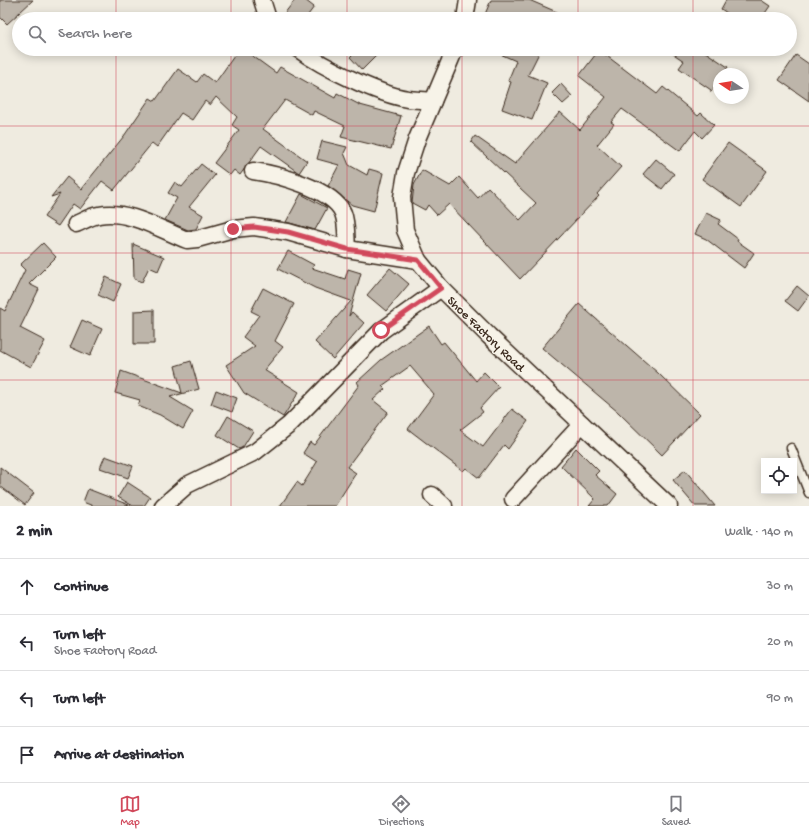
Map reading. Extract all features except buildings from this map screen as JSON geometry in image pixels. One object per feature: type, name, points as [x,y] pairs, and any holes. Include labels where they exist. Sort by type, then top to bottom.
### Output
[{"type":"street","points":[[262,0],[266,12]]},
{"type":"street","points":[[466,12],[468,0]]},
{"type":"street","points":[[307,56],[316,63],[380,90],[408,99],[433,101]]},
{"type":"street","name":"Shoe Factory Road","points":[[452,56],[417,139],[406,173],[402,197],[405,230],[418,260],[441,288],[489,336],[669,506]]},
{"type":"street","points":[[253,171],[278,176],[307,186],[334,201],[343,212],[347,249]]},
{"type":"street","points":[[76,224],[98,215],[114,214],[130,217],[187,240],[197,239],[233,229],[254,227],[288,232],[347,249],[418,260]]},
{"type":"street","points":[[163,506],[187,484],[255,452],[289,425],[381,330],[441,288]]},
{"type":"street","points":[[513,499],[582,424]]},
{"type":"street","points":[[432,495],[444,506]]},
{"type":"lane","points":[[791,448],[809,493]]},
{"type":"route","points":[[233,229],[254,227],[288,232],[310,240],[347,249],[418,260],[441,288],[381,330]]}]
